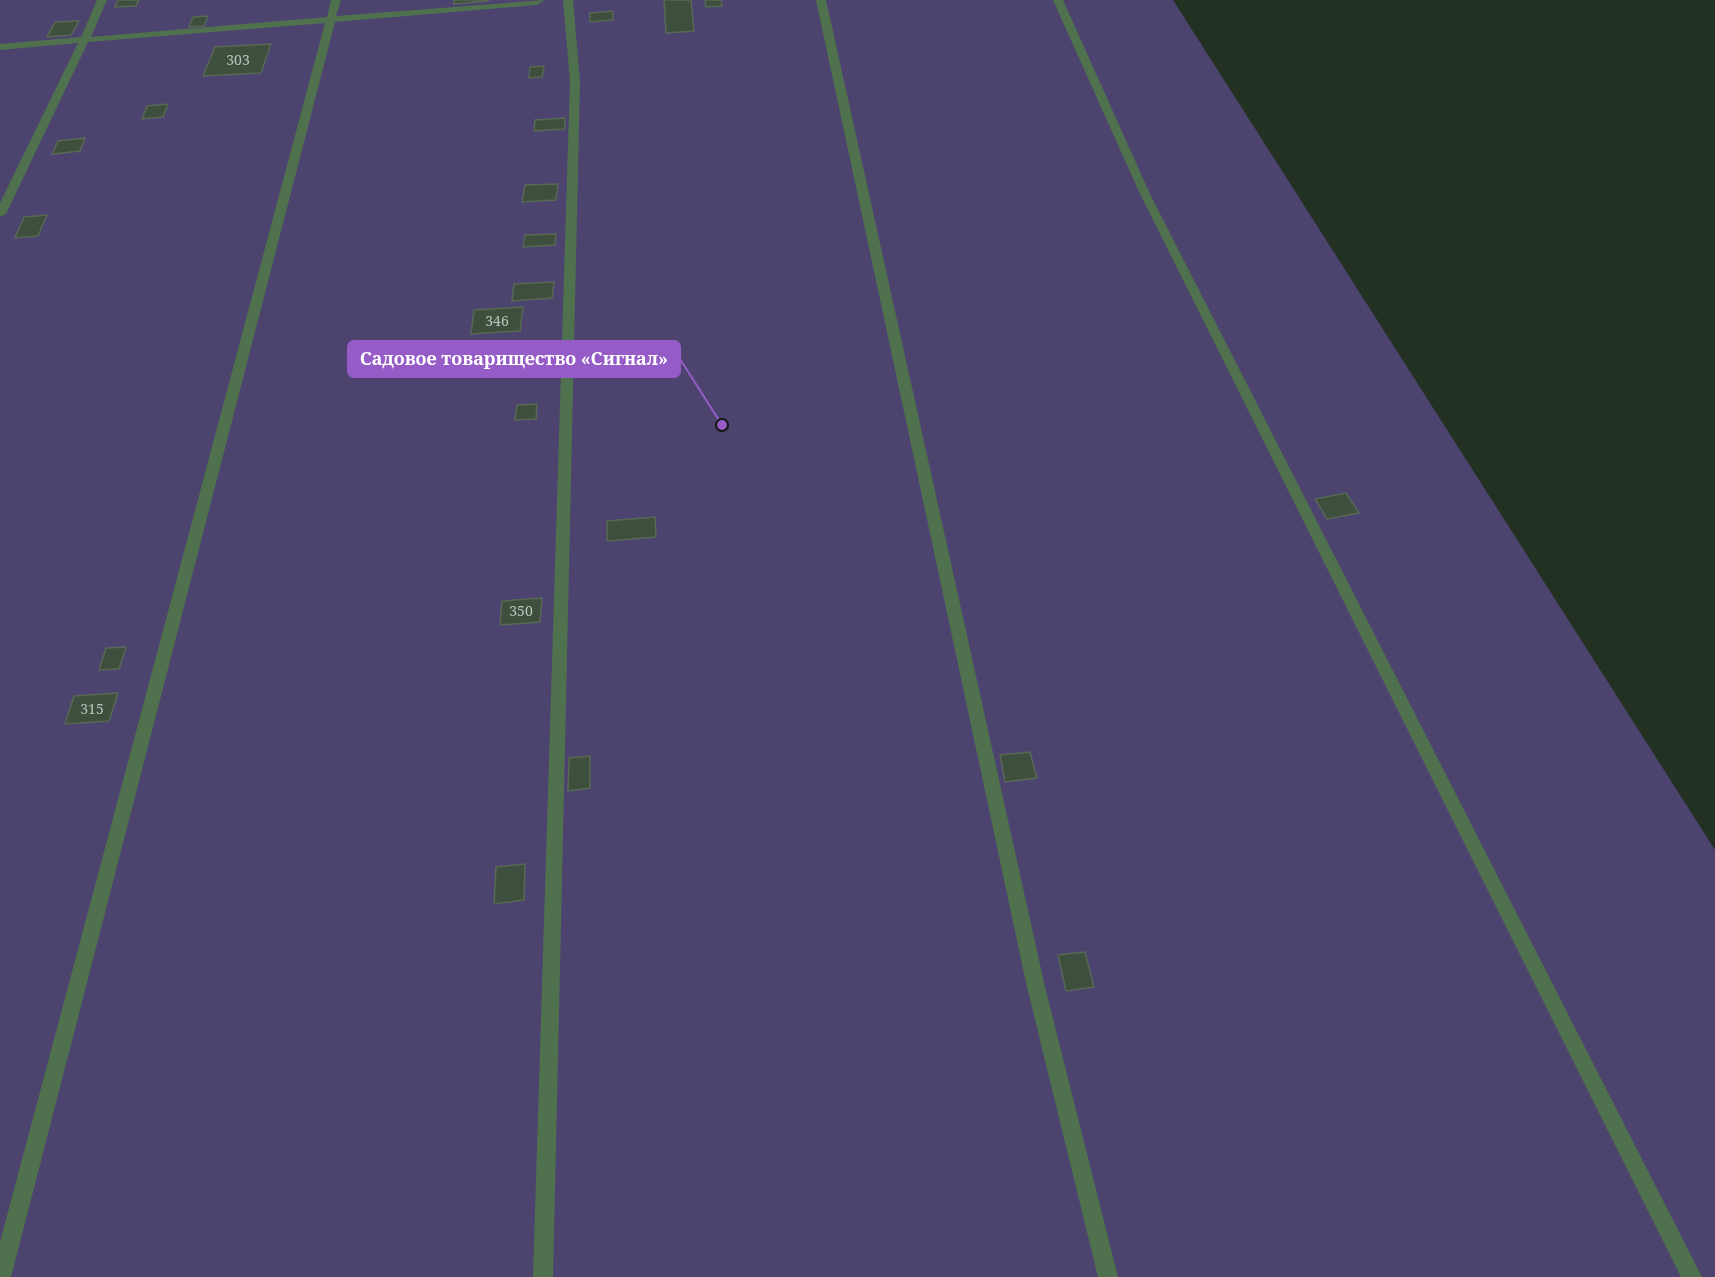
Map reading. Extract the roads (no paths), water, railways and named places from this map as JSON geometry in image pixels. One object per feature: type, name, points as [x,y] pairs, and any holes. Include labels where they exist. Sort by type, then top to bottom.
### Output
[{"type":"lane","points":[[0,214],[102,0]]},
{"type":"lane","points":[[1,1277],[336,0]]},
{"type":"lane","points":[[0,47],[331,21],[540,0]]},
{"type":"lane","points":[[543,1277],[575,81],[568,0]]},
{"type":"lane","points":[[821,0],[1036,987],[1108,1277]]},
{"type":"lane","points":[[1058,0],[1145,194],[1692,1277]]},
{"type":"place","name":"Садовое товарищество «Сигнал»","points":[[722,425]]}]
